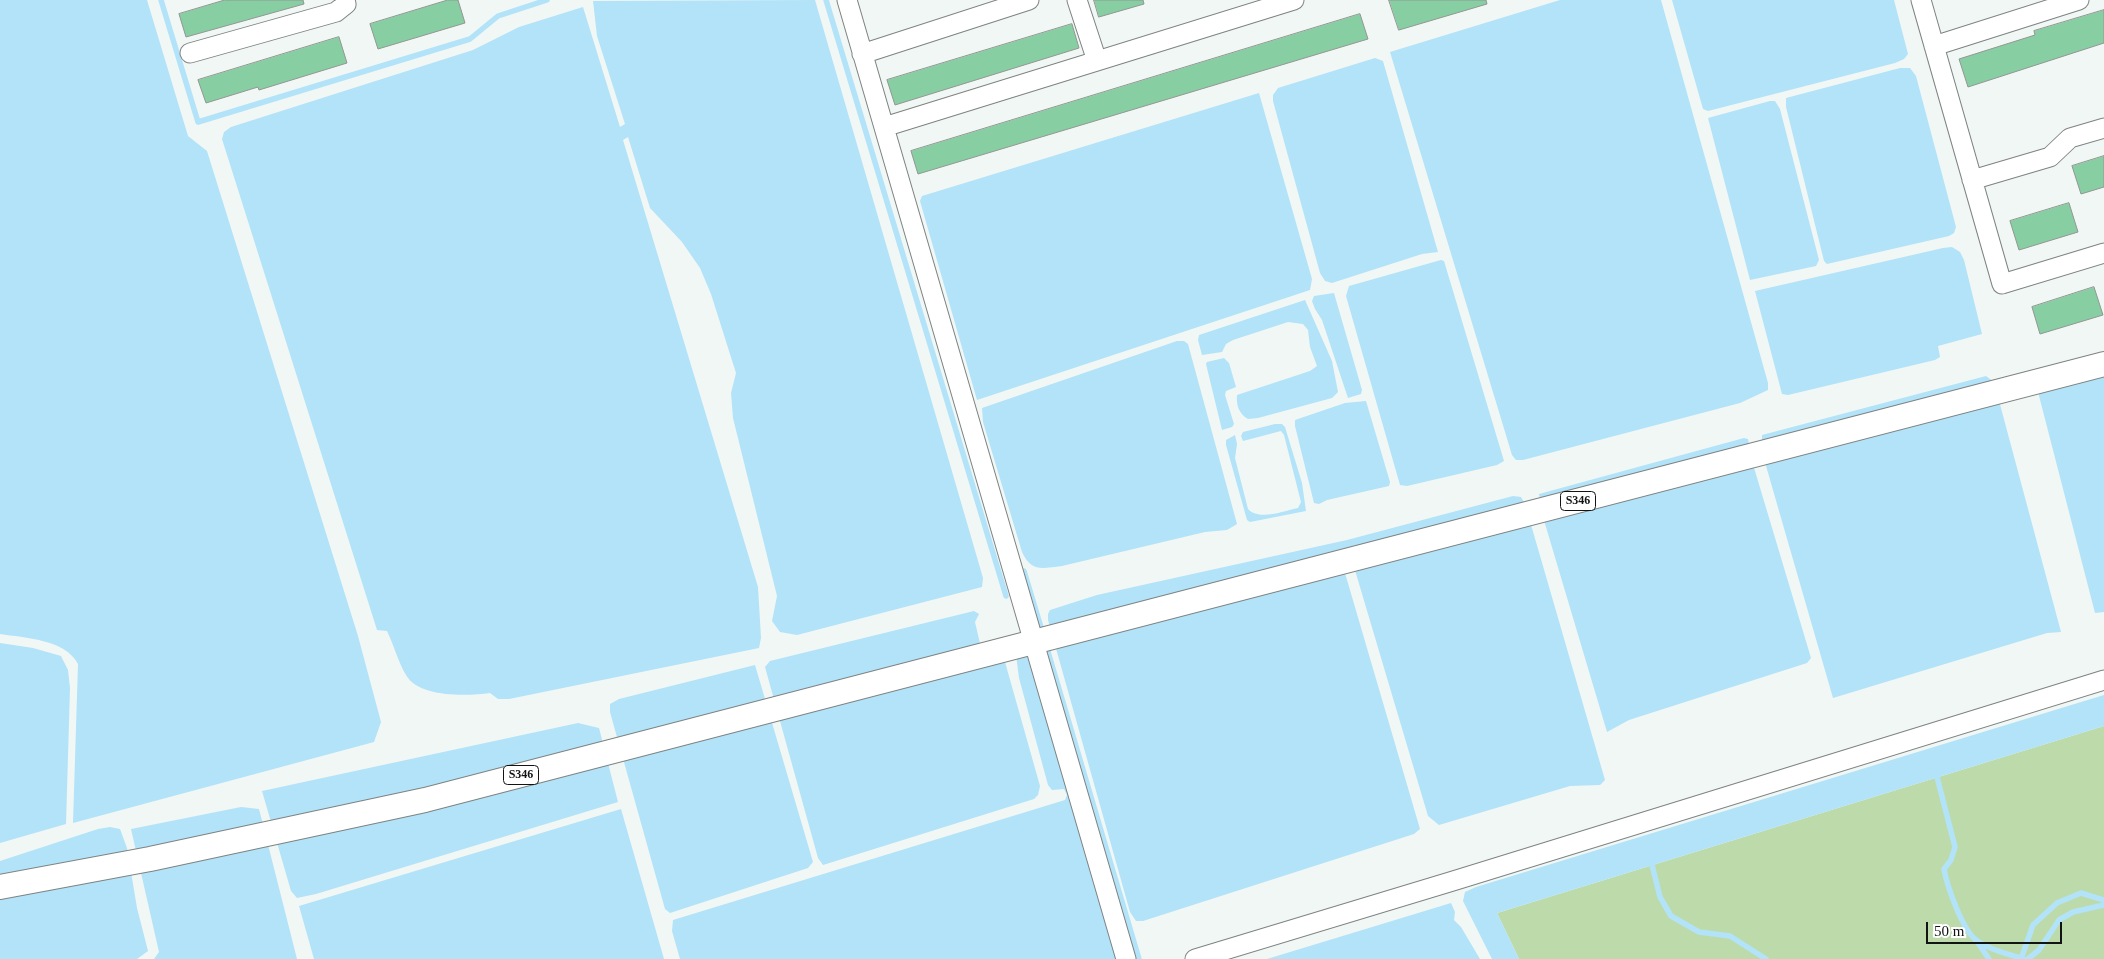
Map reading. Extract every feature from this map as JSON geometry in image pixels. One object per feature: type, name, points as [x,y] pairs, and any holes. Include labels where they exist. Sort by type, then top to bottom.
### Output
[{"type":"main road","name":"S346","points":[[0,887],[150,860],[425,800],[2104,364]]},
{"type":"street","points":[[190,53],[336,12],[346,4],[345,0]]},
{"type":"street","points":[[846,0],[1041,640],[1126,959]]},
{"type":"street","points":[[862,54],[1029,0]]},
{"type":"street","points":[[1077,0],[1097,61]]},
{"type":"street","points":[[884,127],[1294,0]]},
{"type":"street","points":[[1921,0],[2002,284],[2104,253]]},
{"type":"street","points":[[1934,46],[2079,0]]},
{"type":"street","points":[[1972,180],[2050,158],[2070,138],[2104,128]]},
{"type":"street","points":[[1195,959],[2104,680]]},
{"type":"green space","points":[[2104,726],[2104,959],[1519,959],[1497,913]]},
{"type":"water","points":[[0,0],[147,0],[188,136],[207,151],[358,636],[381,722],[374,742],[73,823],[78,664],[64,649],[44,641],[0,634]]},
{"type":"water","points":[[815,0],[983,578],[982,587],[797,635],[780,632],[772,621],[777,596],[733,418],[731,393],[736,373],[711,294],[700,268],[682,242],[650,208],[628,137],[623,140],[758,587],[761,638],[759,648],[509,699],[498,699],[490,693],[457,695],[432,692],[421,688],[406,675],[387,631],[377,630],[222,139],[224,132],[231,127],[473,50],[519,27],[583,7],[620,127],[625,124],[597,36],[593,1]]},
{"type":"water","points":[[1560,0],[1661,0],[1768,383],[1768,390],[1740,403],[1523,460],[1516,460],[1512,455],[1390,52]]},
{"type":"water","points":[[1672,0],[1894,0],[1908,54],[1904,59],[1895,63],[1708,111],[1703,109]]},
{"type":"water","points":[[1375,58],[1383,61],[1438,252],[1422,254],[1332,283],[1325,281],[1320,273],[1273,101],[1273,95],[1278,88]]},
{"type":"water","points":[[1900,68],[1910,68],[1916,76],[1956,227],[1954,233],[1949,236],[1827,264],[1824,261],[1786,107],[1786,98]]},
{"type":"water","points":[[1259,93],[1312,279],[1310,290],[977,400],[920,201],[922,196]]},
{"type":"water","points":[[1775,101],[1780,109],[1819,260],[1816,266],[1750,280],[1708,118]]},
{"type":"water","points":[[1952,247],[1960,252],[1964,260],[1982,334],[1938,346],[1940,357],[1935,360],[1788,395],[1782,394],[1755,291]]},
{"type":"water","points":[[1441,260],[1444,261],[1504,461],[1497,465],[1407,486],[1400,485],[1346,296],[1349,286]]},
{"type":"water","points":[[1334,293],[1362,390],[1361,394],[1348,398],[1322,320],[1312,301],[1314,296]]},
{"type":"water","points":[[1305,300],[1332,361],[1338,392],[1332,398],[1248,419],[1242,415],[1239,409],[1237,395],[1310,371],[1317,366],[1310,347],[1308,330],[1303,324],[1288,322],[1233,340],[1226,344],[1222,352],[1202,355],[1198,340],[1199,335]]},
{"type":"water","points":[[1177,341],[1184,341],[1188,344],[1237,524],[1227,530],[1205,532],[1062,566],[1038,568],[1034,566],[1026,559],[1022,552],[983,422],[982,408]]},
{"type":"water","points":[[2104,357],[2104,612],[2095,613],[2037,388]]},
{"type":"water","points":[[1224,358],[1229,363],[1236,387],[1226,391],[1225,395],[1234,424],[1232,427],[1222,430],[1206,364],[1207,362]]},
{"type":"water","points":[[1986,376],[1994,382],[2061,632],[2047,633],[1833,698],[1762,452],[1762,435]]},
{"type":"water","points":[[1366,401],[1390,482],[1389,486],[1327,500],[1319,504],[1314,503],[1295,420],[1345,403]]},
{"type":"water","points":[[1282,424],[1285,427],[1302,483],[1306,511],[1250,522],[1247,520],[1226,445],[1226,440],[1235,435],[1237,444],[1235,458],[1248,509],[1253,513],[1265,515],[1298,508],[1301,502],[1284,435],[1281,431],[1243,441],[1241,436],[1243,432]]},
{"type":"water","points":[[1744,438],[1748,439],[1752,461],[1811,658],[1807,663],[1629,720],[1607,732],[1543,517],[1539,494]]},
{"type":"water","points":[[1513,496],[1521,497],[1525,504],[1605,780],[1600,785],[1570,786],[1439,825],[1428,816],[1349,550],[1340,556],[1420,829],[1414,834],[1143,921],[1136,921],[1130,912],[1048,620],[1050,610],[1097,595],[1347,540]]},
{"type":"water","points":[[974,611],[979,614],[975,622],[982,652],[1005,662],[1040,786],[1038,795],[1034,799],[823,865],[818,858],[765,667],[770,661]]},
{"type":"water","points":[[0,643],[33,648],[61,656],[68,670],[70,688],[66,824],[0,843]]},
{"type":"water","points":[[1028,643],[1119,959],[680,959],[672,931],[673,920],[1065,800],[1067,795],[1064,789],[1052,790],[1048,785],[1019,678],[1016,655]]},
{"type":"water","points":[[755,665],[813,862],[808,868],[670,913],[665,909],[610,712],[610,704],[619,699]]},
{"type":"water","points":[[2104,695],[2104,726],[1497,913],[1519,959],[1492,959],[1463,901],[1465,892],[1476,887]]},
{"type":"water","points":[[578,723],[599,728],[618,802],[316,894],[297,898],[291,891],[262,791]]},
{"type":"water","points":[[241,807],[259,809],[297,959],[154,959],[159,952],[131,829]]},
{"type":"water","points":[[621,809],[664,959],[314,959],[299,906]]},
{"type":"water","points":[[110,827],[120,829],[127,848],[137,908],[148,951],[137,959],[0,959],[0,861],[98,829]]},
{"type":"water","points":[[1451,903],[1455,912],[1454,920],[1461,927],[1480,959],[1267,959]]},
{"type":"building","points":[[225,0],[303,0],[304,4],[186,37],[179,14]]},
{"type":"building","points":[[448,0],[458,0],[465,23],[378,49],[370,24]]},
{"type":"building","points":[[1094,0],[1143,0],[1144,4],[1099,17]]},
{"type":"building","points":[[1389,0],[1486,0],[1487,4],[1399,30]]},
{"type":"building","points":[[2104,10],[2104,43],[1968,87],[1959,59],[2035,35],[2034,31]]},
{"type":"building","points":[[1360,14],[1368,39],[918,174],[911,151]]},
{"type":"building","points":[[1072,24],[1079,48],[895,105],[887,80]]},
{"type":"building","points":[[339,37],[347,63],[259,90],[258,87],[206,103],[198,80]]},
{"type":"building","points":[[2104,156],[2104,187],[2081,194],[2072,166]]},
{"type":"building","points":[[2069,203],[2078,232],[2019,250],[2010,221]]},
{"type":"building","points":[[2094,287],[2103,315],[2040,334],[2032,307]]},
{"type":"waterway","points":[[161,0],[198,122],[470,39],[498,16],[547,0]]},
{"type":"waterway","points":[[826,0],[1006,596]]},
{"type":"waterway","points":[[1024,571],[1043,634]]},
{"type":"waterway","points":[[1046,645],[1139,959]]},
{"type":"waterway","points":[[1937,777],[1955,847],[1951,860],[1944,869],[1948,886],[1961,917],[1976,940],[1993,949],[2024,959]]},
{"type":"waterway","points":[[1652,865],[1660,897],[1671,916],[1699,932],[1730,936],[1766,959]]},
{"type":"waterway","points":[[2021,959],[2033,925],[2057,903],[2081,893],[2104,900]]},
{"type":"waterway","points":[[2028,959],[2039,950],[2059,920],[2073,912],[2104,905]]},
{"type":"waterway","points":[[1976,940],[1989,959]]}]
